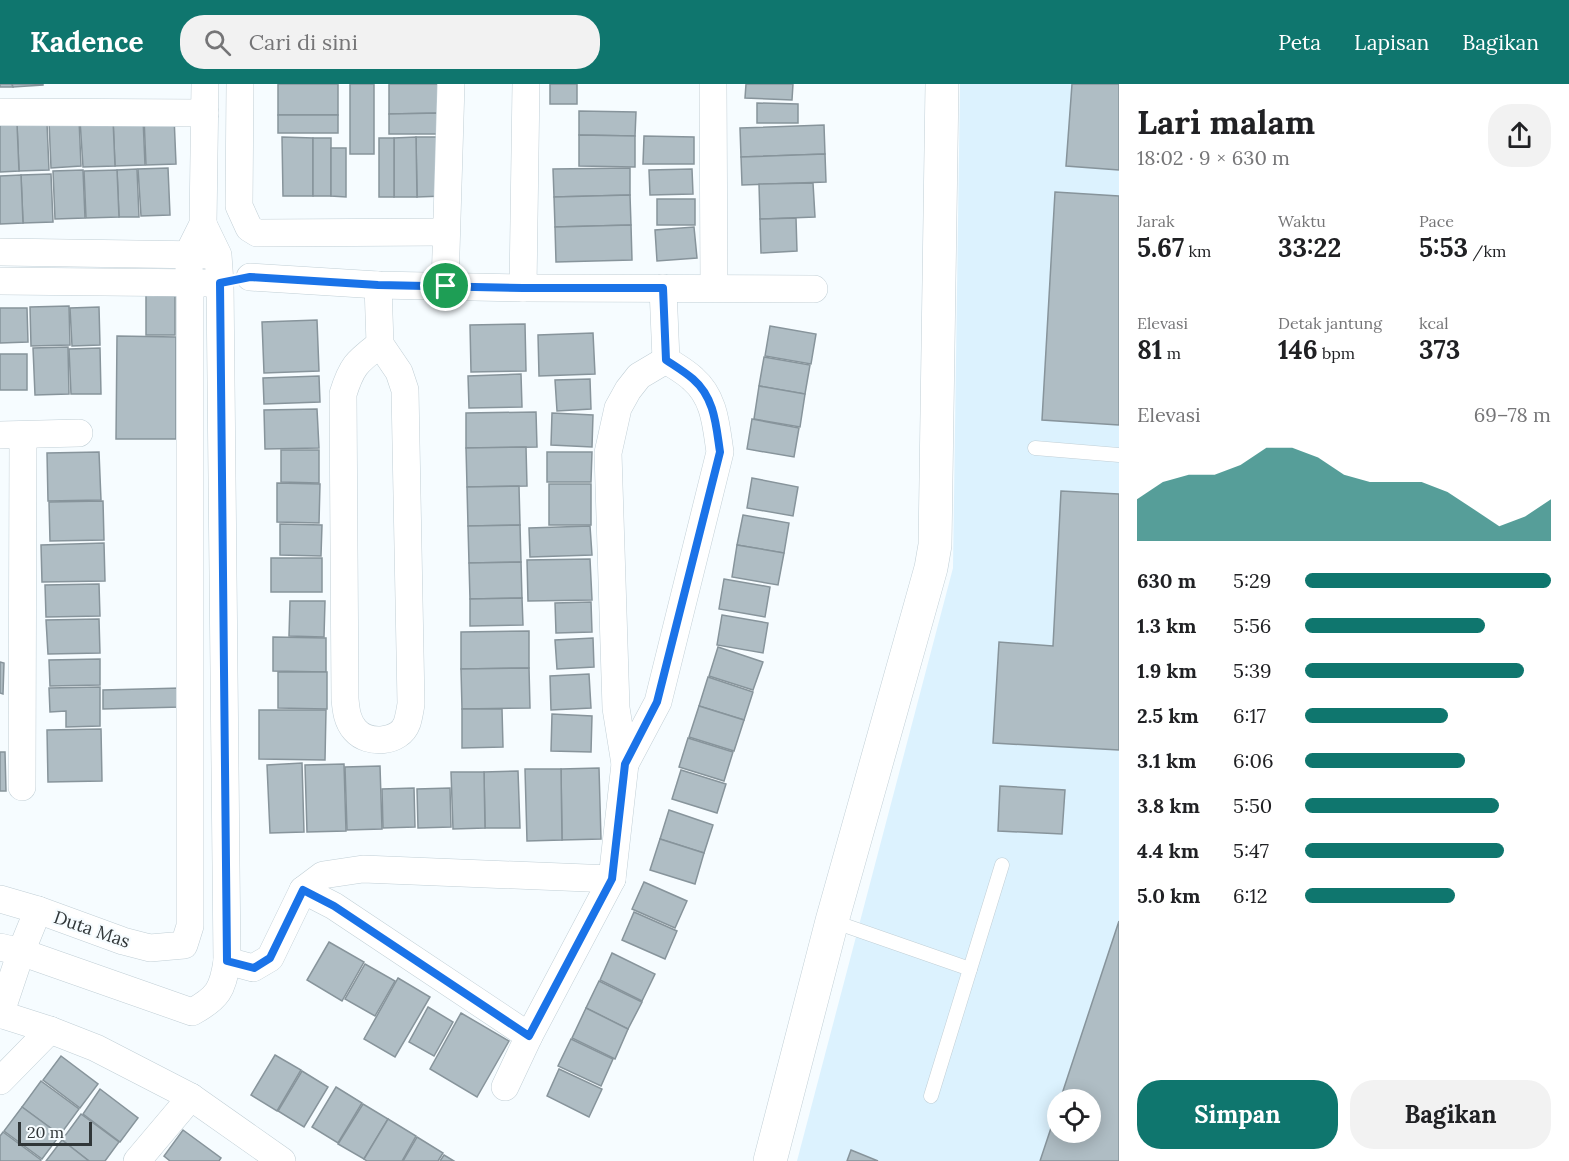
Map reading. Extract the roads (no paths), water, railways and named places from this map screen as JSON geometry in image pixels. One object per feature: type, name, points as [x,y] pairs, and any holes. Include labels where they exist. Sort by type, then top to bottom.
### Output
[{"type":"street","points":[[190,283],[188,254],[203,224],[205,84]]},
{"type":"street","points":[[240,84],[239,206],[249,228],[257,233],[446,232]]},
{"type":"street","points":[[446,286],[451,84]]},
{"type":"street","points":[[523,288],[526,84]]},
{"type":"street","points":[[713,84],[714,288]]},
{"type":"street","points":[[770,1161],[832,921],[931,568],[935,545],[942,84]]},
{"type":"street","points":[[0,112],[205,113]]},
{"type":"street","points":[[10,950],[192,1012],[209,1003],[224,983],[227,961],[220,283],[218,255],[203,224]]},
{"type":"street","points":[[0,252],[218,255],[250,277]]},
{"type":"street","points":[[0,281],[220,283],[250,277],[378,285],[814,290]]},
{"type":"street","name":"Duta Mas","points":[[0,899],[150,948],[184,945],[190,926],[190,283]]},
{"type":"street","points":[[378,285],[380,344],[399,372],[405,390],[411,704],[407,724],[399,734],[378,740],[362,736],[354,730],[347,717],[345,699],[343,394],[350,372],[357,362],[380,344]]},
{"type":"street","points":[[663,288],[666,360]]},
{"type":"street","points":[[505,1087],[529,1036],[612,879],[625,764],[616,708],[608,453],[618,408],[628,390],[639,376],[666,360]]},
{"type":"street","points":[[625,764],[657,702],[720,452],[715,418],[707,395],[694,379],[666,360]]},
{"type":"street","points":[[22,787],[11,726],[11,435],[79,433]]},
{"type":"street","points":[[227,961],[254,968],[270,958],[303,890],[323,875],[363,868],[612,879]]},
{"type":"street","points":[[303,890],[334,906],[529,1036]]},
{"type":"street","points":[[38,910],[10,950],[0,1015],[50,1029],[96,1048],[191,1097],[282,1161]]},
{"type":"street","points":[[0,1081],[50,1029]]},
{"type":"street","points":[[137,1161],[191,1097]]},
{"type":"lane","points":[[1035,448],[1119,455]]},
{"type":"lane","points":[[931,1096],[1002,865]]},
{"type":"lane","points":[[832,921],[970,969]]}]
